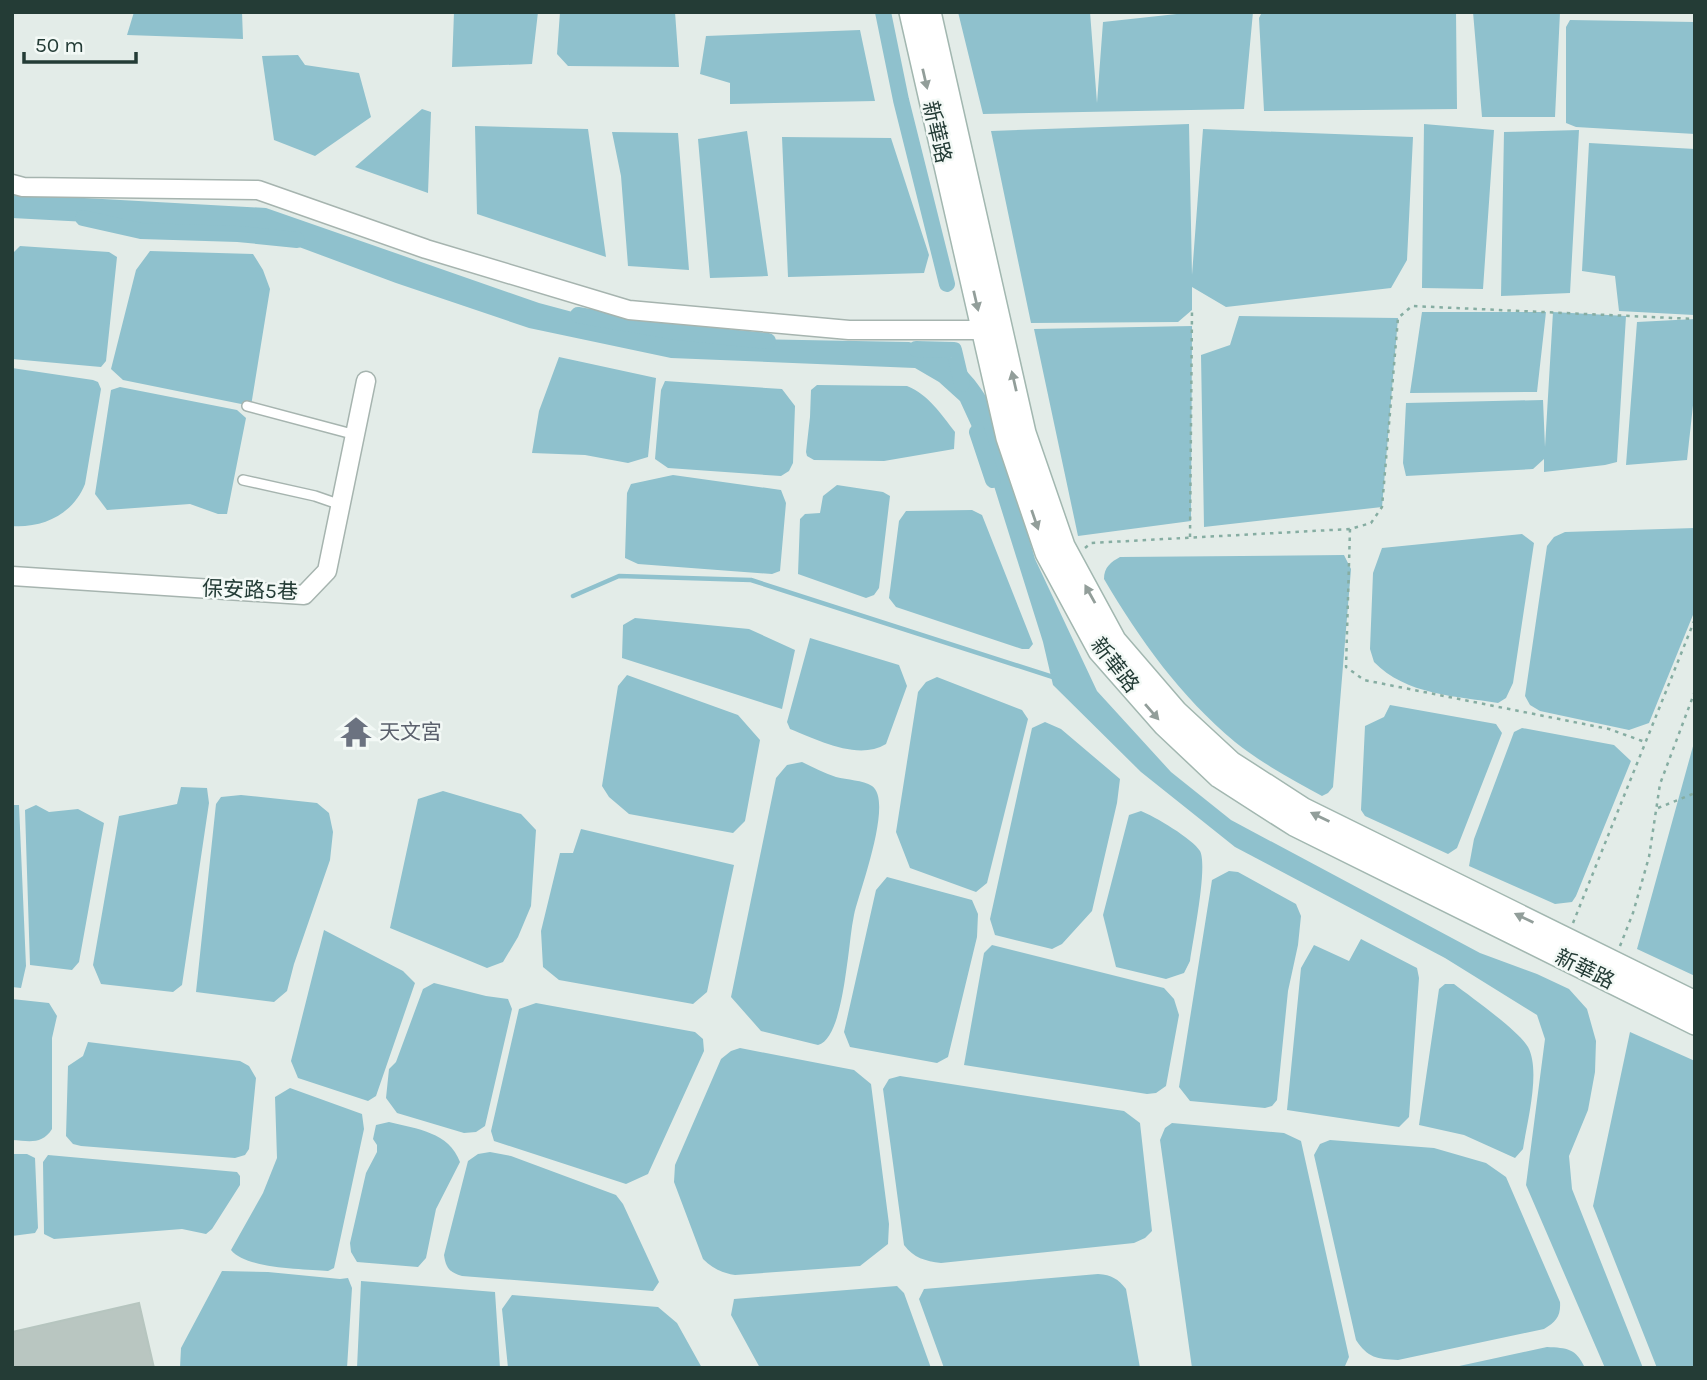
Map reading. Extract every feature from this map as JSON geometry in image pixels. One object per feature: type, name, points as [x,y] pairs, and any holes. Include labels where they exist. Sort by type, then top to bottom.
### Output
[{"type":"street","name":"新華路","points":[[910,12],[1007,438],[1046,553],[1099,651],[1164,725],[1219,777],[1294,825],[1695,1024]]},
{"type":"street","name":"新華路","points":[[930,12],[1025,433],[1064,546],[1115,640],[1177,712],[1231,762],[1304,809],[1695,1003]]},
{"type":"street","points":[[12,184],[23,187],[258,190],[426,249],[629,310],[849,330],[982,330]]},
{"type":"street","name":"保安路5巷","points":[[12,576],[304,595],[327,571],[366,381]]},
{"type":"lane","points":[[247,407],[356,435]]},
{"type":"lane","points":[[243,480],[316,496],[341,505]]},
{"type":"path","points":[[1070,558],[1091,543],[1350,529],[1371,523],[1382,507],[1398,318],[1412,306],[1695,319]]},
{"type":"path","points":[[1190,538],[1192,310]]},
{"type":"path","points":[[1350,529],[1346,667],[1364,680],[1609,729],[1645,742]]},
{"type":"path","points":[[1567,939],[1695,619]]},
{"type":"path","points":[[1614,962],[1633,913],[1649,857],[1660,784],[1695,691]]},
{"type":"path","points":[[1658,808],[1695,793]]},
{"type":"water","points":[[134,12],[242,12],[243,39],[127,35]]},
{"type":"water","points":[[454,12],[538,12],[532,64],[452,67]]},
{"type":"water","points":[[560,12],[675,12],[679,67],[568,66],[557,54]]},
{"type":"water","points":[[958,12],[1090,12],[1097,103],[1103,22],[1195,12],[1253,12],[1244,109],[983,114]]},
{"type":"water","points":[[1262,12],[1456,12],[1457,109],[1264,111],[1259,18]]},
{"type":"water","points":[[1473,12],[1560,12],[1555,117],[1482,117]]},
{"type":"water","points":[[1570,20],[1695,22],[1695,134],[1576,127],[1566,123],[1566,27]]},
{"type":"water","points":[[860,30],[875,101],[730,104],[730,83],[700,74],[706,36]]},
{"type":"water","points":[[298,55],[305,65],[359,73],[371,117],[315,156],[274,140],[262,56]]},
{"type":"water","points":[[422,109],[431,112],[428,193],[355,167]]},
{"type":"water","points":[[1189,124],[1192,275],[1203,129],[1413,137],[1407,260],[1391,288],[1226,307],[1192,287],[1192,310],[1178,322],[1031,323],[991,131]]},
{"type":"water","points":[[1424,124],[1494,130],[1483,289],[1422,288]]},
{"type":"water","points":[[475,126],[588,129],[606,257],[477,214]]},
{"type":"water","points":[[1579,130],[1570,293],[1501,296],[1504,132]]},
{"type":"water","points":[[747,131],[768,276],[710,278],[698,139]]},
{"type":"water","points":[[612,132],[678,133],[689,270],[628,266],[621,176]]},
{"type":"water","points":[[782,137],[891,138],[929,255],[924,273],[788,277]]},
{"type":"water","points":[[1589,143],[1695,149],[1694,315],[1619,311],[1615,276],[1582,271]]},
{"type":"water","points":[[12,194],[266,208],[539,303],[651,333],[687,338],[909,342],[937,350],[955,361],[978,384],[994,411],[1035,559],[1097,691],[1171,772],[1231,820],[1480,953],[1569,989],[1587,1009],[1596,1041],[1595,1072],[1588,1110],[1569,1156],[1572,1189],[1643,1368],[1605,1368],[1526,1185],[1545,1039],[1537,1015],[1445,958],[1235,847],[1141,772],[1053,685],[1043,642],[983,451],[960,401],[939,382],[915,368],[671,358],[529,328],[396,283],[256,231],[12,218]]},
{"type":"water","points":[[20,246],[109,252],[117,257],[106,361],[101,367],[12,359],[12,254]]},
{"type":"water","points":[[150,251],[253,254],[270,289],[251,406],[123,380],[111,369],[136,270]]},
{"type":"water","points":[[1422,312],[1546,312],[1537,392],[1410,393]]},
{"type":"water","points":[[1553,312],[1626,316],[1617,462],[1544,472],[1544,459],[1533,469],[1406,476],[1403,463],[1406,403],[1543,400],[1545,447]]},
{"type":"water","points":[[1239,316],[1398,318],[1382,507],[1204,527],[1201,355],[1230,345]]},
{"type":"water","points":[[1695,319],[1695,387],[1687,460],[1626,465],[1637,322]]},
{"type":"water","points":[[1192,326],[1191,521],[1078,536],[1034,329]]},
{"type":"water","points":[[559,357],[656,378],[648,457],[628,463],[585,455],[532,453],[539,411]]},
{"type":"water","points":[[12,368],[93,380],[98,382],[101,389],[85,484],[80,494],[73,504],[56,517],[46,522],[24,526],[12,526]]},
{"type":"water","points":[[665,381],[782,389],[795,406],[793,463],[789,471],[781,476],[668,468],[655,459],[661,390]]},
{"type":"water","points":[[817,385],[907,386],[928,400],[955,432],[954,449],[884,461],[814,460],[807,456],[806,452],[811,390]]},
{"type":"water","points":[[120,387],[237,410],[246,418],[227,514],[218,514],[190,504],[107,510],[95,494],[111,390]]},
{"type":"water","points":[[673,475],[781,490],[786,503],[780,571],[772,574],[638,564],[625,558],[627,493],[631,484]]},
{"type":"water","points":[[837,485],[883,492],[890,496],[879,588],[874,595],[866,598],[798,574],[800,519],[805,514],[820,513],[823,496]]},
{"type":"water","points":[[972,510],[982,515],[1033,644],[1029,649],[1022,649],[896,607],[889,598],[899,521],[906,511]]},
{"type":"water","points":[[1695,528],[1695,610],[1649,723],[1629,730],[1540,711],[1530,705],[1525,696],[1547,546],[1554,537],[1565,532]]},
{"type":"water","points":[[1522,534],[1534,543],[1513,683],[1506,698],[1498,703],[1416,688],[1387,673],[1374,662],[1370,649],[1373,573],[1382,548]]},
{"type":"water","points":[[1344,555],[1351,569],[1333,787],[1322,796],[1245,750],[1196,706],[1162,666],[1132,624],[1104,575],[1109,565],[1120,557]]},
{"type":"water","points":[[635,618],[749,629],[795,650],[782,709],[622,658],[623,625]]},
{"type":"water","points":[[810,638],[899,665],[907,686],[886,744],[875,749],[851,750],[790,729],[787,722]]},
{"type":"water","points":[[627,675],[738,715],[760,740],[745,821],[733,833],[629,814],[609,797],[602,786],[618,686]]},
{"type":"water","points":[[937,677],[1022,710],[1028,719],[987,883],[976,892],[910,868],[896,832],[918,692],[926,682]]},
{"type":"water","points":[[1390,705],[1496,724],[1502,733],[1457,848],[1448,854],[1365,816],[1361,810],[1365,726],[1384,717]]},
{"type":"water","points":[[1045,722],[1061,729],[1120,779],[1092,911],[1062,944],[1052,949],[995,935],[990,919],[1032,728]]},
{"type":"water","points":[[1522,728],[1614,745],[1631,761],[1572,902],[1555,904],[1469,866],[1474,839],[1514,732]]},
{"type":"water","points":[[1695,739],[1695,976],[1637,949]]},
{"type":"water","points":[[802,762],[836,777],[872,786],[878,795],[879,809],[873,848],[854,915],[840,1007],[831,1032],[825,1041],[818,1045],[761,1031],[731,997],[776,778],[787,765]]},
{"type":"water","points":[[181,787],[207,788],[209,803],[182,985],[173,992],[101,984],[93,965],[119,816],[177,804]]},
{"type":"water","points":[[443,791],[521,814],[536,830],[531,906],[518,937],[503,962],[487,968],[390,928],[418,799]]},
{"type":"water","points":[[241,795],[317,803],[329,813],[333,832],[330,860],[287,991],[274,1002],[196,992],[216,804],[221,797]]},
{"type":"water","points":[[12,805],[19,805],[26,966],[21,988],[12,987]]},
{"type":"water","points":[[36,805],[49,812],[78,809],[104,823],[79,962],[72,970],[30,965],[25,810]]},
{"type":"water","points":[[1141,811],[1190,840],[1200,851],[1202,859],[1197,921],[1190,961],[1184,973],[1166,979],[1116,967],[1103,915],[1129,815]]},
{"type":"water","points":[[581,829],[734,865],[707,992],[693,1004],[559,980],[543,967],[541,931],[560,853],[573,853]]},
{"type":"water","points":[[1229,871],[1238,872],[1296,904],[1301,916],[1288,991],[1277,1100],[1272,1106],[1265,1108],[1190,1101],[1179,1087],[1212,880]]},
{"type":"water","points":[[887,877],[972,900],[978,914],[977,937],[948,1057],[937,1063],[850,1047],[844,1032],[876,890]]},
{"type":"water","points":[[324,930],[403,971],[415,983],[376,1096],[368,1101],[298,1078],[291,1061]]},
{"type":"water","points":[[1361,939],[1417,968],[1419,978],[1409,1117],[1399,1127],[1287,1110],[1301,968],[1314,945],[1349,961]]},
{"type":"water","points":[[992,945],[1164,988],[1174,999],[1179,1015],[1166,1086],[1156,1093],[1147,1094],[964,1065],[984,953]]},
{"type":"water","points":[[434,983],[508,999],[512,1009],[485,1126],[476,1132],[464,1133],[397,1113],[386,1098],[389,1069],[396,1062],[423,989]]},
{"type":"water","points":[[1445,984],[1454,984],[1483,1005],[1528,1047],[1533,1069],[1532,1097],[1523,1149],[1515,1158],[1464,1135],[1419,1125],[1439,989]]},
{"type":"water","points":[[12,999],[49,1003],[57,1016],[52,1038],[52,1129],[44,1138],[35,1141],[12,1140]]},
{"type":"water","points":[[536,1003],[695,1032],[703,1039],[704,1051],[648,1174],[626,1184],[494,1141],[491,1131],[519,1009]]},
{"type":"water","points":[[1630,1032],[1695,1061],[1695,1368],[1657,1368],[1593,1206]]},
{"type":"water","points":[[88,1042],[240,1061],[249,1066],[256,1078],[249,1149],[245,1155],[235,1158],[73,1144],[66,1136],[68,1066],[83,1056]]},
{"type":"water","points":[[740,1048],[854,1070],[871,1084],[889,1224],[888,1244],[860,1266],[735,1275],[718,1270],[703,1259],[674,1182],[675,1165],[721,1059]]},
{"type":"water","points":[[900,1076],[1124,1111],[1140,1123],[1152,1231],[1134,1243],[941,1263],[916,1256],[904,1245],[883,1089],[889,1079]]},
{"type":"water","points":[[290,1088],[362,1114],[364,1129],[334,1268],[328,1271],[262,1264],[249,1261],[231,1250],[263,1193],[277,1158],[275,1097]]},
{"type":"water","points":[[389,1122],[440,1138],[455,1152],[460,1162],[436,1209],[426,1258],[418,1267],[357,1262],[351,1252],[350,1243],[366,1173],[377,1152],[373,1139],[376,1125]]},
{"type":"water","points":[[1172,1123],[1284,1133],[1301,1141],[1349,1357],[1345,1366],[1192,1368],[1160,1140],[1165,1128]]},
{"type":"water","points":[[1330,1140],[1434,1148],[1486,1163],[1506,1177],[1560,1302],[1559,1315],[1555,1321],[1544,1329],[1398,1360],[1379,1358],[1365,1351],[1356,1340],[1314,1155],[1320,1144]]},
{"type":"water","points":[[490,1152],[511,1156],[616,1195],[623,1204],[659,1282],[653,1291],[462,1276],[451,1271],[444,1255],[468,1161],[478,1154]]},
{"type":"water","points":[[12,1154],[27,1154],[35,1158],[38,1228],[35,1233],[12,1236]]},
{"type":"water","points":[[48,1155],[237,1172],[240,1185],[206,1234],[182,1229],[54,1239],[44,1234],[43,1162]]},
{"type":"water","points":[[222,1271],[348,1278],[352,1288],[347,1368],[180,1368],[181,1348]]},
{"type":"water","points":[[1098,1274],[1114,1278],[1126,1289],[1140,1368],[944,1368],[919,1299],[924,1289]]},
{"type":"water","points":[[361,1281],[495,1292],[500,1368],[357,1368]]},
{"type":"water","points":[[897,1286],[904,1293],[931,1368],[760,1368],[731,1315],[734,1299]]},
{"type":"water","points":[[512,1295],[658,1307],[677,1323],[702,1368],[508,1368],[502,1309]]},
{"type":"water","points":[[1547,1347],[1570,1350],[1578,1356],[1585,1368],[1450,1368]]},
{"type":"building","points":[[139,1303],[154,1368],[12,1368],[12,1332]]},
{"type":"waterway","points":[[883,12],[901,100],[947,284]]},
{"type":"waterway","points":[[83,218],[141,231],[238,234],[297,240]]},
{"type":"waterway","points":[[578,315],[677,332],[768,341]]},
{"type":"waterway","points":[[916,349],[954,350],[962,384]]},
{"type":"waterway","points":[[977,432],[993,480]]},
{"type":"waterway","points":[[573,596],[619,576],[751,580],[1056,678]]},
{"type":"place","name":"天文宮","points":[[356,732]]}]
